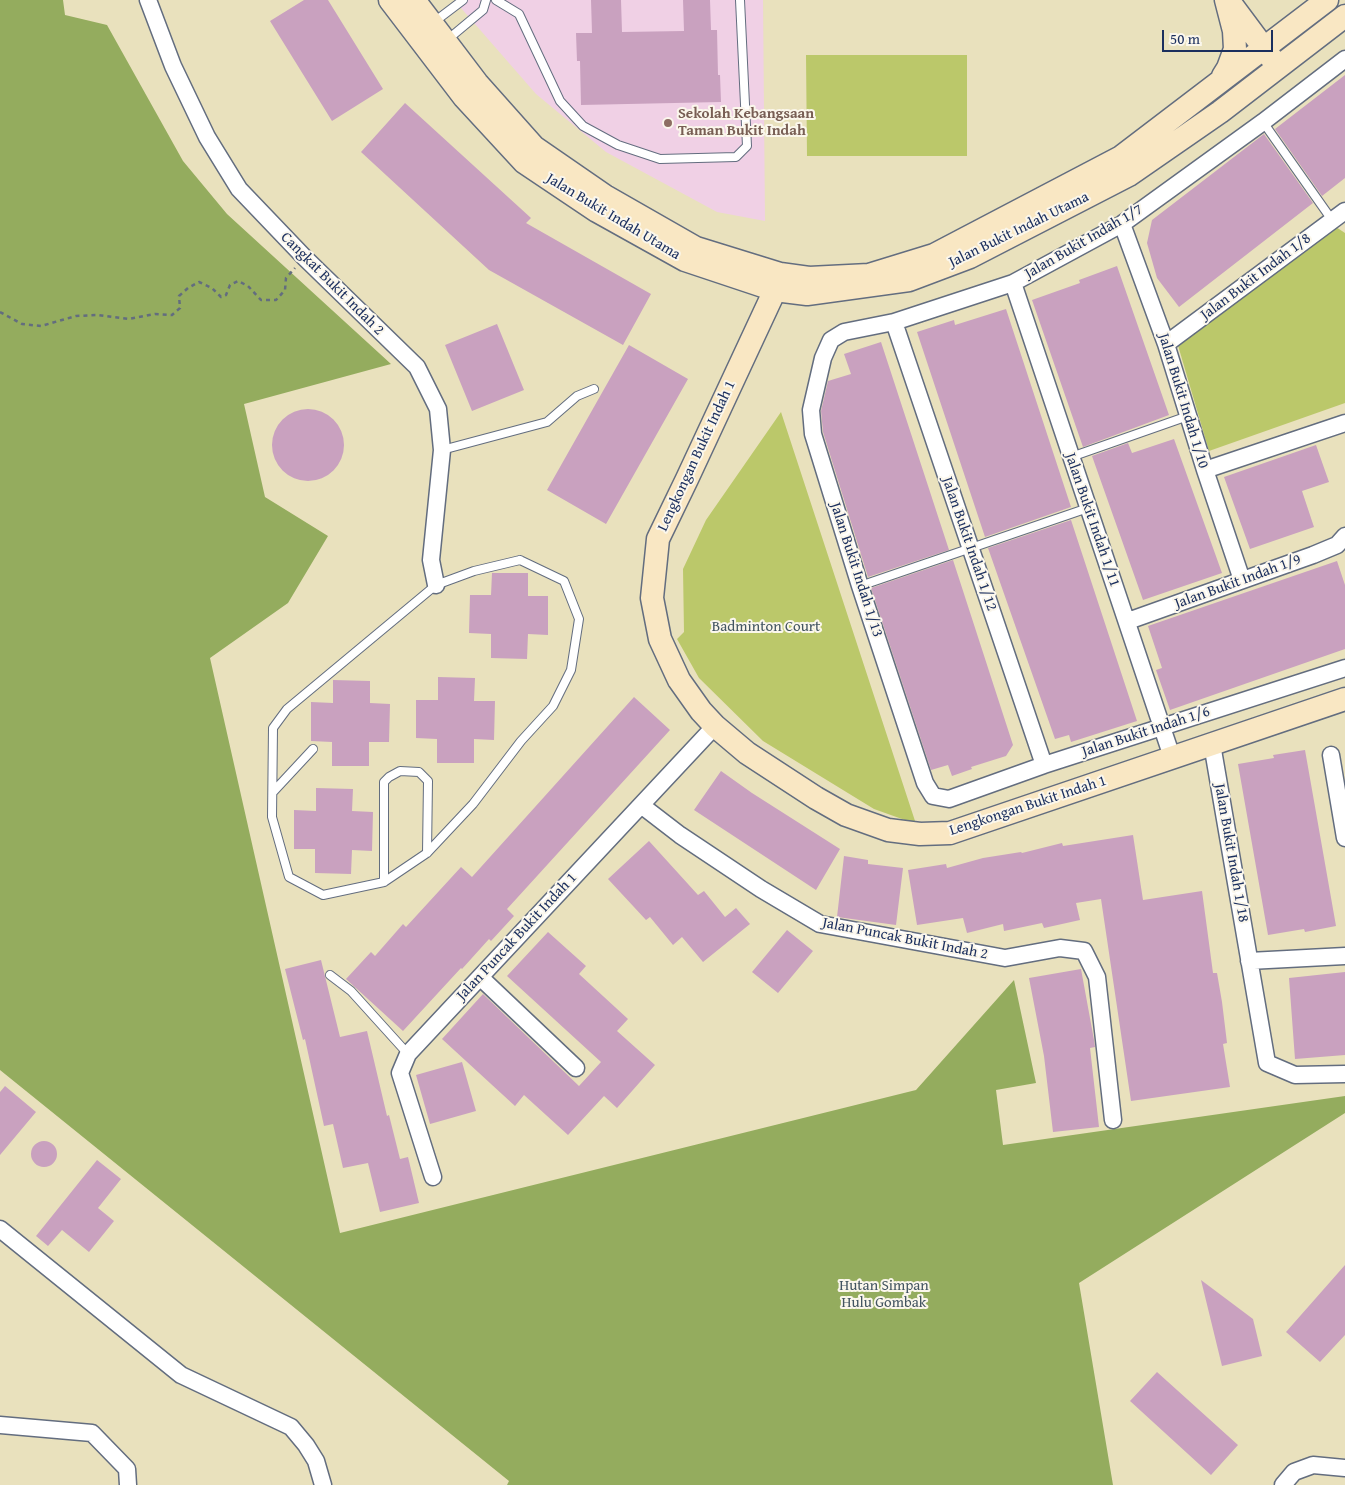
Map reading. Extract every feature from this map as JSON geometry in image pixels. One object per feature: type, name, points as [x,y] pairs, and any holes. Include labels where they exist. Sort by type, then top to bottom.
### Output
[{"type":"street","name":"Cangkat Bukit Indah 2","points":[[148,0],[173,66],[207,137],[239,189],[305,258],[417,368],[438,409],[442,450],[431,560],[436,585]]},
{"type":"street","name":"Jalan Bukit Indah Utama","points":[[390,0],[464,97],[524,162],[596,211],[685,260],[777,282],[809,278],[869,275],[934,255],[1121,157],[1327,0]]},
{"type":"street","name":"Jalan Bukit Indah Utama","points":[[414,0],[477,83],[534,147],[605,196],[696,248],[807,294],[909,280],[970,257],[1129,175],[1220,112],[1345,16]]},
{"type":"street","points":[[1227,0],[1250,21],[1272,28],[1291,27]]},
{"type":"street","points":[[1227,0],[1278,67]]},
{"type":"street","points":[[1218,83],[1228,68],[1235,49],[1234,31],[1227,0]]},
{"type":"street","name":"Jalan Bukit Indah 1/7","points":[[844,332],[894,322],[1013,283],[1122,224],[1263,122],[1345,59]]},
{"type":"street","name":"Jalan Bukit Indah 1/8","points":[[1166,344],[1339,215]]},
{"type":"street","name":"Jalan Bukit Indah 1/10","points":[[1122,224],[1166,344],[1205,470],[1242,580]]},
{"type":"street","name":"Lengkongan Bukit Indah 1","points":[[777,282],[658,539],[652,598],[660,639],[679,680],[701,711],[715,726],[747,753],[816,798],[846,815],[888,830],[920,834],[950,833],[1345,699]]},
{"type":"street","name":"Jalan Bukit Indah 1/11","points":[[1013,283],[1128,621],[1172,757]]},
{"type":"street","name":"Jalan Bukit Indah 1/12","points":[[894,322],[1044,765]]},
{"type":"street","name":"Jalan Bukit Indah 1/13","points":[[844,332],[831,340],[821,366],[811,410],[813,434],[860,586],[925,783],[933,796],[949,799]]},
{"type":"street","points":[[1205,470],[1345,423]]},
{"type":"street","name":"Jalan Bukit Indah 1/9","points":[[1128,621],[1341,543]]},
{"type":"street","name":"Jalan Bukit Indah 1/6","points":[[949,799],[1044,765],[1345,668]]},
{"type":"street","name":"Jalan Puncak Bukit Indah 1","points":[[433,1177],[400,1072],[408,1054],[715,726]]},
{"type":"street","name":"Jalan Bukit Indah 1/18","points":[[1212,744],[1266,1063],[1295,1075],[1345,1074]]},
{"type":"street","points":[[1331,755],[1345,838]]},
{"type":"street","name":"Jalan Puncak Bukit Indah 2","points":[[641,805],[680,835],[753,884],[820,924],[1005,958],[1060,948],[1084,951],[1097,977],[1113,1120]]},
{"type":"street","points":[[1249,961],[1345,956]]},
{"type":"street","points":[[480,977],[576,1068]]},
{"type":"street","points":[[0,1229],[180,1375],[291,1427],[316,1461],[322,1485]]},
{"type":"street","points":[[0,1425],[92,1433],[127,1469],[128,1485]]},
{"type":"street","points":[[1283,1485],[1294,1472],[1313,1465],[1345,1468]]},
{"type":"lane","points":[[432,23],[463,0]]},
{"type":"lane","points":[[445,41],[483,10],[486,0]]},
{"type":"lane","points":[[496,0],[519,14],[560,101],[583,126],[618,145],[660,159],[736,157],[747,146],[740,0]]},
{"type":"lane","points":[[1263,122],[1339,215]]},
{"type":"lane","points":[[442,450],[547,422],[577,396],[594,389]]},
{"type":"lane","points":[[1071,457],[1188,416]]},
{"type":"lane","points":[[860,586],[1088,508]]},
{"type":"lane","points":[[520,560],[564,581],[579,619],[571,670],[553,706],[521,741],[473,804],[427,853],[384,882],[323,895],[288,877],[272,817],[274,728],[286,709],[436,585],[474,571],[520,560]]},
{"type":"lane","points":[[272,792],[314,749]]},
{"type":"lane","points":[[384,882],[384,782],[389,777],[400,772],[419,772],[428,781],[427,853]]},
{"type":"lane","points":[[330,975],[350,991],[408,1054]]},
{"type":"path","points":[[0,312],[22,324],[41,326],[76,316],[98,315],[129,319],[155,314],[172,315],[180,308],[179,296],[199,282],[212,288],[221,297],[226,295],[230,285],[238,281],[248,286],[261,300],[276,300],[285,290],[286,278],[305,258]]},
{"type":"shaded area","name":"Sekolah Kebangsaan Taman Bukit Indah","points":[[454,0],[763,0],[765,221],[717,212],[606,152],[536,94]]},
{"type":"green space","name":"Hutan Simpan Hulu Gombak","points":[[0,0],[63,0],[65,15],[107,25],[183,161],[227,214],[391,364],[244,404],[265,497],[328,536],[288,603],[210,658],[340,1233],[916,1090],[1014,980],[1036,1083],[996,1090],[1003,1145],[1345,1096],[1345,1113],[1079,1283],[1113,1485],[507,1485],[509,1481],[0,1070]]},
{"type":"green space","points":[[806,55],[967,55],[967,156],[807,156]]},
{"type":"green space","points":[[1336,227],[1345,233],[1345,403],[1209,451],[1177,342]]},
{"type":"green space","name":"Badminton Court","points":[[781,412],[916,824],[874,809],[763,741],[699,678],[677,639],[684,632],[683,569],[706,520]]},
{"type":"building","points":[[304,0],[328,0],[383,89],[332,121],[270,21]]},
{"type":"building","points":[[591,0],[621,0],[622,32],[684,31],[683,0],[710,0],[711,30],[717,30],[721,102],[581,105],[580,61],[577,61],[576,33],[592,33]]},
{"type":"building","points":[[1345,75],[1345,178],[1322,196],[1275,129]]},
{"type":"building","points":[[405,103],[531,218],[526,223],[651,294],[623,345],[489,270],[361,152]]},
{"type":"building","points":[[1264,134],[1313,203],[1179,307],[1157,278],[1147,243],[1152,220]]},
{"type":"building","points":[[1117,266],[1169,415],[1083,447],[1032,300],[1080,283],[1079,280]]},
{"type":"building","points":[[1006,309],[1071,507],[985,537],[917,332],[954,320],[955,325]]},
{"type":"building","points":[[497,324],[524,390],[472,411],[445,345]]},
{"type":"building","points":[[881,342],[949,550],[868,577],[823,432],[821,411],[828,381],[851,374],[844,354]]},
{"type":"building","points":[[629,345],[688,379],[606,524],[547,490]]},
{"type":"building","points":[[315,409],[334,419],[342,431],[344,445],[342,459],[334,471],[322,479],[301,481],[282,471],[274,459],[272,438],[282,419],[294,411]]},
{"type":"building","points":[[1174,439],[1222,573],[1143,600],[1092,456],[1128,443],[1132,453]]},
{"type":"building","points":[[1316,445],[1329,482],[1302,491],[1314,527],[1250,549],[1224,477]]},
{"type":"building","points":[[1071,520],[1137,721],[1071,742],[1069,735],[1055,739],[988,548]]},
{"type":"building","points":[[953,560],[1013,745],[1006,756],[971,767],[972,769],[952,776],[948,765],[931,770],[871,588]]},
{"type":"building","points":[[1337,561],[1345,585],[1345,649],[1170,710],[1156,670],[1162,668],[1148,626]]},
{"type":"building","points":[[492,573],[528,573],[528,596],[548,596],[548,635],[528,634],[527,659],[491,658],[491,634],[469,633],[470,595],[491,595]]},
{"type":"building","points":[[438,677],[475,678],[474,701],[495,701],[494,740],[474,739],[474,763],[437,763],[437,739],[416,738],[416,700],[438,700]]},
{"type":"building","points":[[333,680],[370,681],[370,703],[390,704],[389,742],[369,742],[369,766],[332,766],[332,742],[311,741],[311,702],[333,703]]},
{"type":"building","points":[[634,697],[670,730],[507,909],[514,916],[491,941],[489,939],[461,968],[403,1031],[346,979],[371,952],[375,956],[403,924],[406,927],[461,867],[472,877]]},
{"type":"building","points":[[1305,750],[1336,926],[1305,932],[1304,929],[1268,935],[1238,764],[1274,758],[1273,755]]},
{"type":"building","points":[[721,771],[840,849],[816,890],[694,810]]},
{"type":"building","points":[[316,788],[353,789],[352,811],[373,812],[372,851],[352,850],[351,874],[315,873],[315,849],[294,849],[294,810],[316,811]]},
{"type":"building","points":[[1133,835],[1143,900],[1202,891],[1213,973],[1217,973],[1222,1002],[1227,1043],[1223,1044],[1230,1087],[1131,1101],[1101,899],[1076,903],[1080,920],[1044,928],[1042,923],[1004,931],[1003,924],[967,933],[963,918],[917,925],[908,870],[946,864],[947,868],[983,858],[1022,853],[1062,843],[1063,846]]},
{"type":"building","points":[[649,841],[698,895],[704,891],[725,917],[736,908],[750,924],[703,962],[682,937],[673,945],[650,917],[646,920],[608,879]]},
{"type":"building","points":[[844,856],[868,860],[868,864],[903,868],[896,925],[837,917]]},
{"type":"building","points":[[787,930],[813,951],[778,993],[752,972]]},
{"type":"building","points":[[548,932],[586,966],[579,974],[628,1019],[617,1031],[655,1065],[617,1108],[604,1096],[568,1135],[524,1095],[515,1106],[442,1039],[483,994],[579,1086],[601,1062],[507,976]]},
{"type":"building","points":[[321,960],[340,1037],[367,1031],[387,1116],[389,1115],[400,1159],[408,1157],[419,1203],[380,1212],[368,1163],[343,1168],[333,1124],[324,1126],[305,1039],[303,1040],[285,969]]},
{"type":"building","points":[[1081,969],[1095,1047],[1090,1048],[1099,1127],[1053,1132],[1044,1056],[1029,978]]},
{"type":"building","points":[[1345,972],[1345,1055],[1295,1059],[1289,978]]},
{"type":"building","points":[[462,1062],[476,1111],[430,1124],[416,1075]]},
{"type":"building","points":[[5,1086],[36,1112],[0,1155],[0,1092]]},
{"type":"building","points":[[44,1141],[53,1145],[57,1154],[53,1163],[44,1167],[35,1163],[31,1154],[35,1145]]},
{"type":"building","points":[[97,1160],[121,1179],[98,1208],[114,1221],[89,1252],[62,1230],[48,1246],[36,1236]]},
{"type":"building","points":[[1345,1265],[1345,1335],[1320,1362],[1286,1332]]},
{"type":"building","points":[[1201,1280],[1253,1319],[1262,1356],[1222,1366]]},
{"type":"building","points":[[1157,1372],[1238,1445],[1211,1475],[1130,1401]]},
{"type":"place","name":"Sekolah Kebangsaan Taman Bukit Indah","points":[[668,123]]}]
